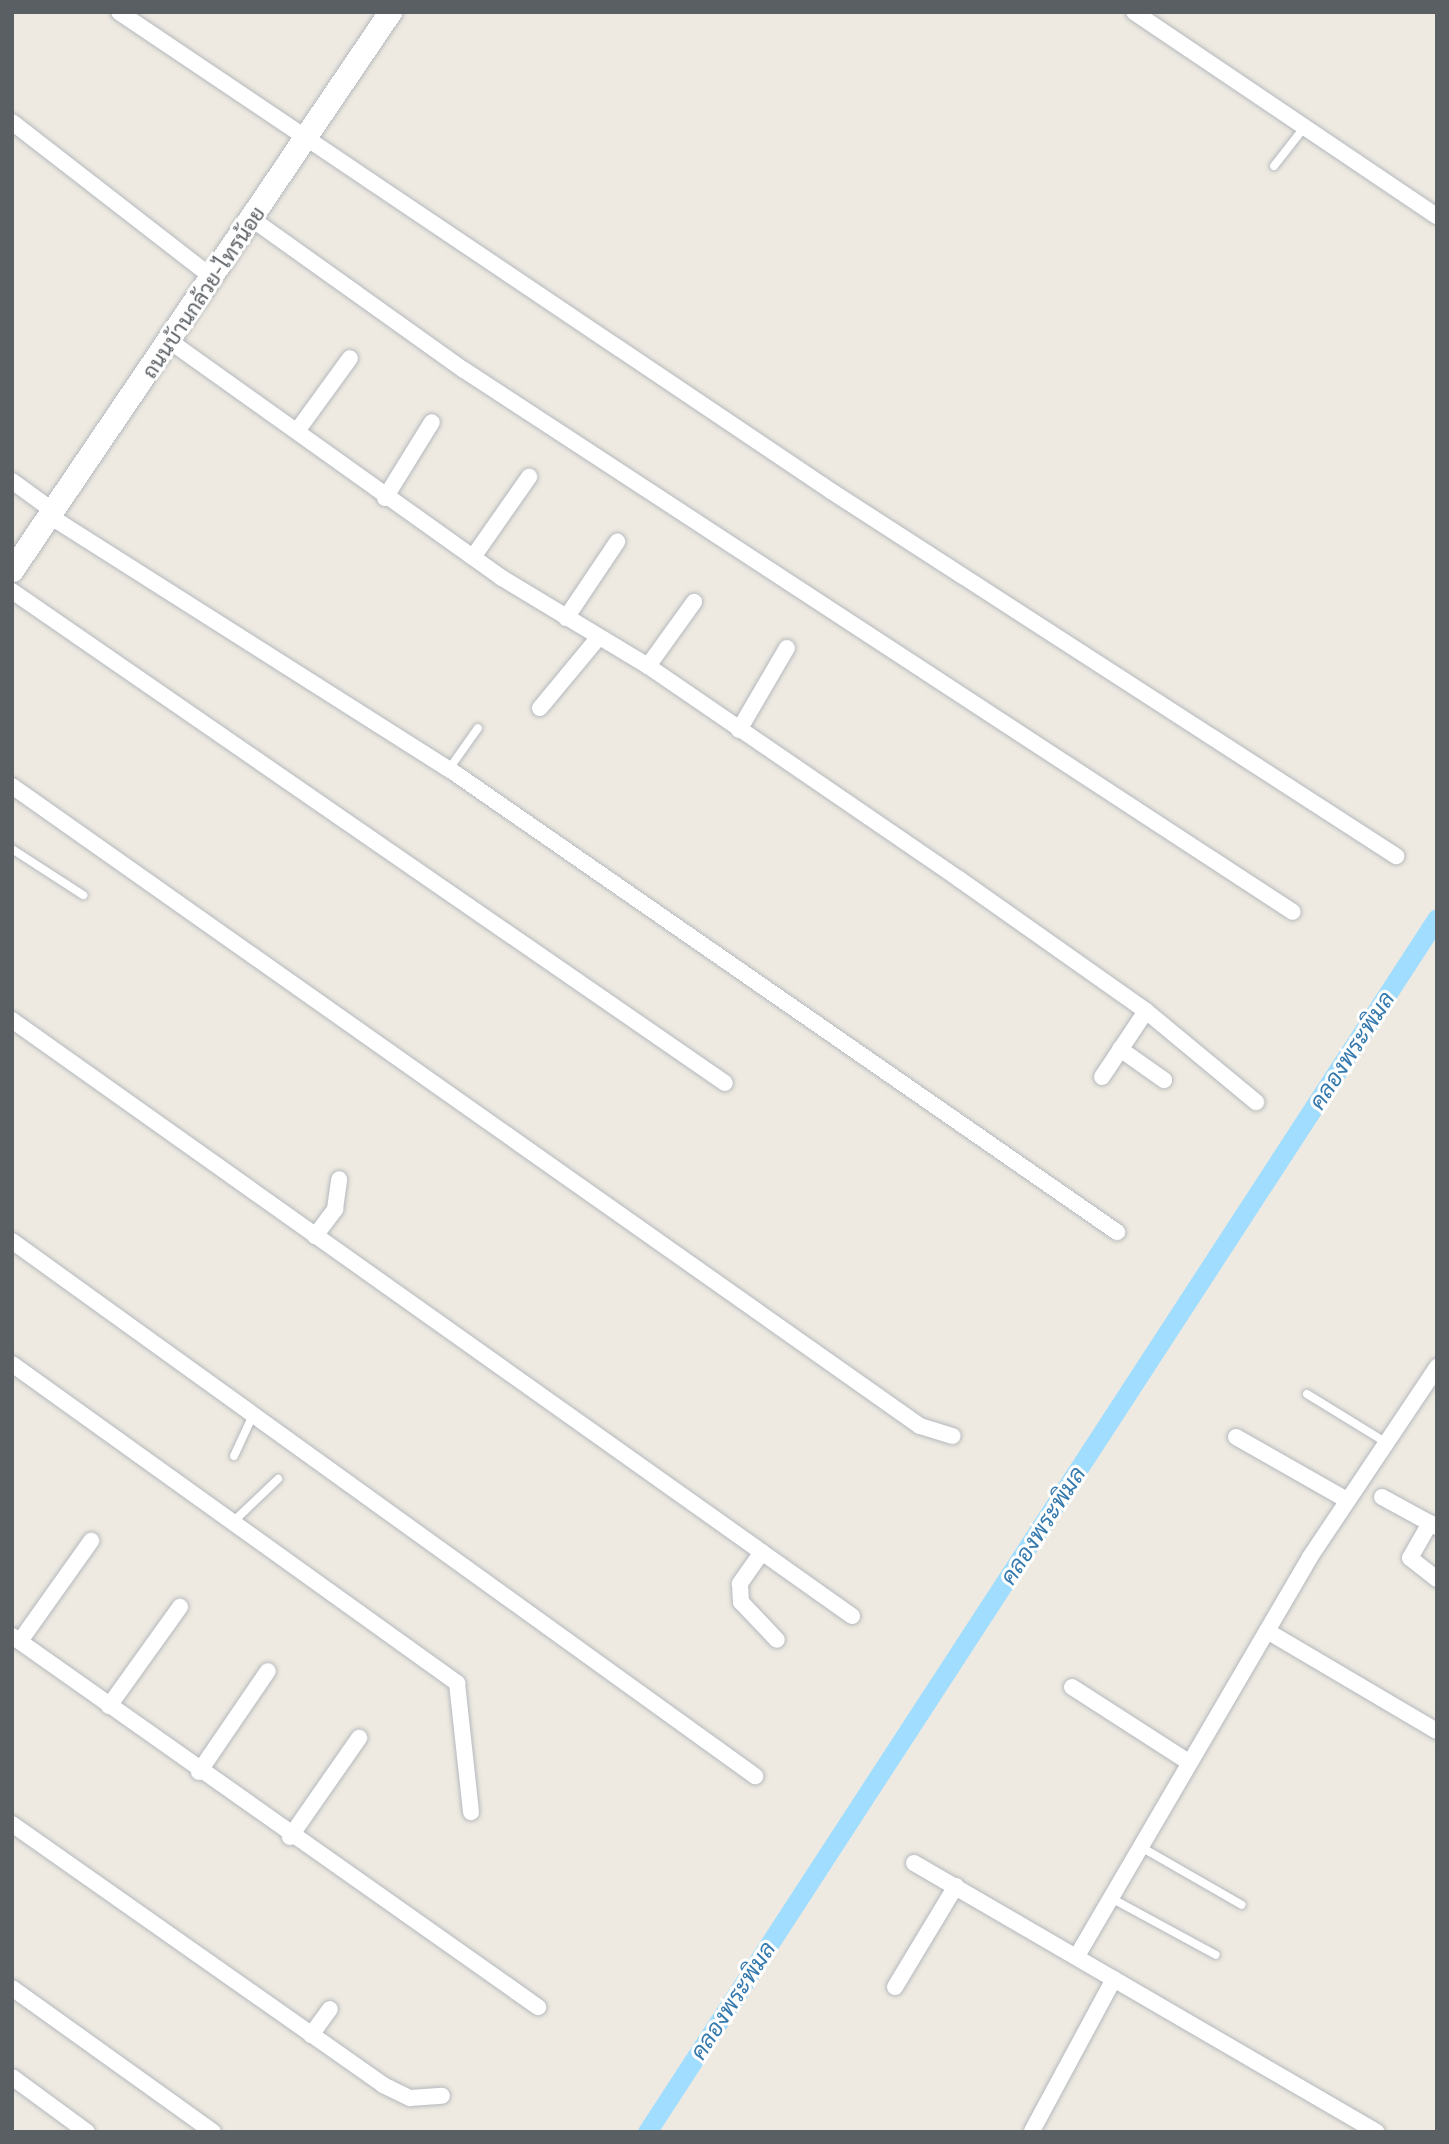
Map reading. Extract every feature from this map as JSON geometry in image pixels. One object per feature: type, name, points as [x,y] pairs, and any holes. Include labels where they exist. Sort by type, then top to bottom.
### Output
[{"type":"street","points":[[119,12],[831,491],[1396,856]]},
{"type":"street","name":"ถนนบ้านกล้วย-ไทรน้อย","points":[[12,570],[171,342],[390,12]]},
{"type":"street","points":[[1134,12],[1303,129],[1437,216]]},
{"type":"street","points":[[12,122],[212,277]]},
{"type":"street","points":[[252,219],[464,370],[1293,912]]},
{"type":"street","points":[[171,342],[298,431],[385,498],[566,618],[648,666],[1146,1011],[1256,1102]]},
{"type":"street","points":[[298,431],[350,358]]},
{"type":"street","points":[[385,498],[432,422]]},
{"type":"street","points":[[473,557],[529,477]]},
{"type":"street","points":[[12,481],[50,512],[449,769],[1117,1233]]},
{"type":"street","points":[[566,618],[617,542]]},
{"type":"street","points":[[12,591],[725,1083]]},
{"type":"street","points":[[648,666],[694,602]]},
{"type":"street","points":[[540,708],[599,636]]},
{"type":"street","points":[[739,730],[787,648]]},
{"type":"street","points":[[12,786],[920,1426],[953,1436]]},
{"type":"street","points":[[1101,1077],[1146,1011]]},
{"type":"street","points":[[12,1020],[852,1616]]},
{"type":"street","points":[[1120,1049],[1164,1080]]},
{"type":"street","points":[[315,1236],[335,1209],[339,1179]]},
{"type":"street","points":[[12,1241],[254,1412],[755,1776]]},
{"type":"street","points":[[12,1364],[457,1683],[471,1812]]},
{"type":"street","points":[[1077,1956],[1347,1500],[1437,1367]]},
{"type":"street","points":[[1236,1437],[1347,1500]]},
{"type":"street","points":[[1382,1497],[1433,1525],[1410,1558],[1437,1579]]},
{"type":"street","points":[[91,1542],[16,1638],[290,1837],[538,2007]]},
{"type":"street","points":[[762,1552],[740,1584],[741,1602],[777,1640]]},
{"type":"street","points":[[109,1706],[180,1607]]},
{"type":"street","points":[[1267,1631],[1437,1731]]},
{"type":"street","points":[[199,1772],[268,1671]]},
{"type":"street","points":[[1072,1687],[1190,1763]]},
{"type":"street","points":[[290,1837],[359,1738]]},
{"type":"street","points":[[12,1824],[396,2093],[442,2096]]},
{"type":"street","points":[[914,1863],[1377,2132]]},
{"type":"street","points":[[895,1987],[956,1886]]},
{"type":"street","points":[[1032,2131],[1114,1979]]},
{"type":"street","points":[[12,1989],[213,2132]]},
{"type":"street","points":[[311,2035],[330,2009]]},
{"type":"street","points":[[12,2077],[87,2132]]},
{"type":"lane","points":[[1274,166],[1303,129]]},
{"type":"lane","points":[[449,769],[478,728]]},
{"type":"lane","points":[[12,849],[83,895]]},
{"type":"lane","points":[[1307,1394],[1385,1442]]},
{"type":"lane","points":[[234,1456],[254,1412]]},
{"type":"lane","points":[[234,1521],[278,1479]]},
{"type":"lane","points":[[1141,1847],[1242,1905]]},
{"type":"lane","points":[[1111,1898],[1216,1955]]},
{"type":"waterway","name":"คลองพระพิมล","points":[[647,2132],[1437,918]]}]
